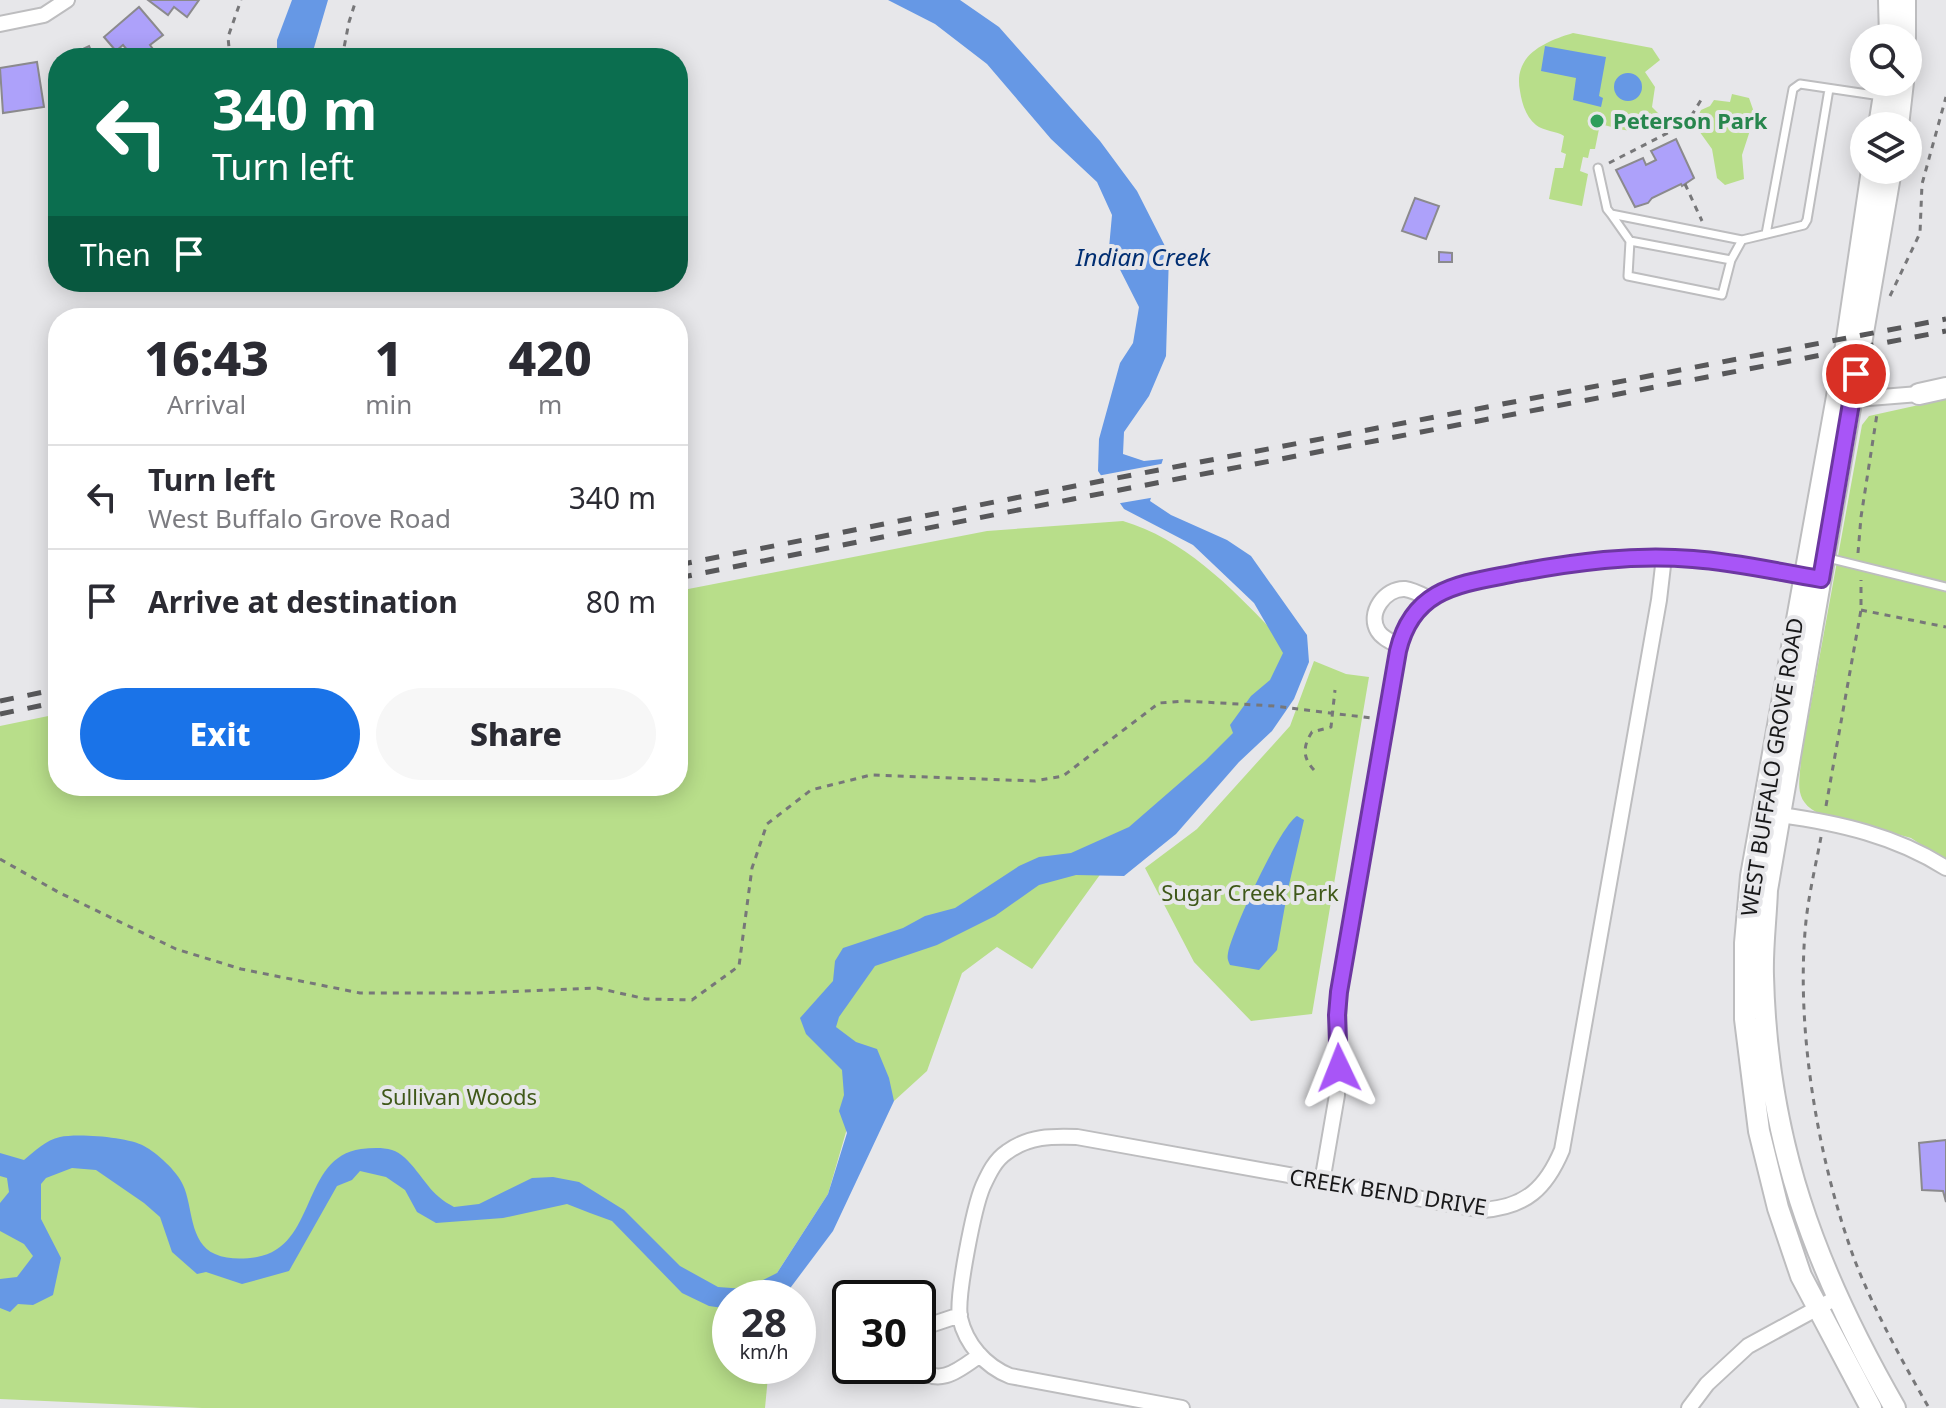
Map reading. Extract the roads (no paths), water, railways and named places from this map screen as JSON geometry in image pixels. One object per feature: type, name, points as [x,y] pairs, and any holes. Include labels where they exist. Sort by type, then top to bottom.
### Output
[{"type":"main road","points":[[1889,0],[1895,24]]},
{"type":"main road","points":[[1900,24],[1905,0]]},
{"type":"main road","name":"WEST BUFFALO GROVE ROAD","points":[[1827,1304],[1792,1181],[1773,1095],[1763,974],[1767,890],[1812,578],[1825,557],[1870,184]]},
{"type":"main road","name":"WEST BUFFALO GROVE ROAD","points":[[1827,1304],[1801,1276],[1778,1208],[1759,1131],[1746,1041],[1745,943],[1751,876],[1888,184]]},
{"type":"main road","points":[[1919,394],[1946,388]]},
{"type":"main road","points":[[1827,1304],[1871,1408]]},
{"type":"main road","points":[[1827,1304],[1895,1408]]},
{"type":"street","points":[[0,24],[44,15],[67,0]]},
{"type":"street","points":[[1844,400],[1919,394]]},
{"type":"street","points":[[1322,1182],[1337,1095],[1339,992],[1399,646],[1412,617],[1439,592],[1463,583],[1607,558],[1664,557],[1730,563],[1812,578]]},
{"type":"street","name":"CREEK BEND DRIVE","points":[[1182,1408],[1017,1378],[995,1369],[966,1337],[958,1297],[981,1189],[994,1165],[1008,1151],[1025,1142],[1045,1136],[1077,1137],[1483,1210],[1513,1205],[1531,1196],[1552,1174],[1562,1150],[1664,557]]},
{"type":"street","points":[[1399,646],[1376,628],[1378,605],[1390,592],[1399,590],[1409,590],[1430,599]]},
{"type":"street","points":[[1780,815],[1858,829],[1919,850],[1946,868]]},
{"type":"street","points":[[1689,1408],[1707,1384],[1748,1346],[1827,1304]]},
{"type":"street","points":[[936,1323],[960,1315]]},
{"type":"street","points":[[936,1376],[947,1376],[980,1355]]},
{"type":"lane","points":[[1766,234],[1793,89],[1800,84],[1850,89]]},
{"type":"lane","points":[[1611,214],[1742,240],[1798,227],[1807,220],[1829,89]]},
{"type":"lane","points":[[1598,168],[1607,209],[1630,241],[1627,273],[1630,277],[1718,295],[1724,293],[1731,260],[1742,240]]},
{"type":"lane","points":[[1630,241],[1731,260]]},
{"type":"lane","points":[[1825,557],[1946,587]]},
{"type":"water","points":[[292,0],[328,0],[314,48],[277,48]]},
{"type":"water","name":"Indian Creek","points":[[888,0],[960,0],[999,27],[1100,141],[1137,191],[1169,254],[1166,356],[1149,396],[1124,432],[1123,454],[1144,461],[1163,459],[1150,501],[1171,515],[1227,540],[1251,556],[1307,635],[1309,662],[1294,699],[1272,731],[1239,762],[1176,834],[1124,876],[1076,875],[1039,885],[995,916],[937,945],[875,966],[839,1017],[836,1027],[856,1042],[877,1049],[894,1101],[833,1231],[796,1280],[763,1280],[777,1273],[828,1194],[847,1133],[839,1111],[844,1095],[842,1070],[806,1034],[800,1018],[833,981],[835,961],[843,948],[903,928],[925,916],[955,908],[1019,866],[1039,857],[1071,853],[1129,827],[1233,733],[1230,725],[1251,696],[1270,680],[1283,653],[1254,603],[1193,545],[1124,509],[1098,471],[1099,439],[1120,363],[1133,343],[1139,307],[1109,248],[1112,215],[1097,182],[1051,139],[987,64],[935,24]]},
{"type":"water","points":[[1545,46],[1606,57],[1599,96],[1603,98],[1601,107],[1573,100],[1576,78],[1541,71]]},
{"type":"water","points":[[1628,73],[1638,77],[1642,87],[1638,97],[1628,101],[1618,97],[1614,87],[1618,77]]},
{"type":"water","points":[[1297,816],[1304,820],[1277,950],[1259,970],[1230,965],[1228,953],[1231,941],[1247,903],[1269,858]]},
{"type":"water","name":"Indian Creek","points":[[78,1135],[137,1143],[160,1158],[183,1185],[200,1242],[215,1254],[242,1259],[276,1250],[290,1237],[328,1168],[342,1156],[361,1149],[380,1148],[399,1153],[433,1192],[454,1207],[479,1204],[532,1178],[553,1177],[579,1182],[624,1210],[680,1266],[712,1284],[712,1306],[682,1293],[612,1221],[567,1204],[503,1218],[436,1223],[417,1212],[405,1190],[386,1177],[360,1171],[352,1180],[337,1186],[289,1271],[242,1284],[206,1272],[197,1274],[172,1252],[160,1217],[144,1203],[96,1170],[72,1168],[46,1178],[41,1184],[41,1219],[61,1258],[53,1295],[33,1305],[18,1304],[10,1312],[0,1308],[0,1279],[17,1277],[33,1256],[24,1244],[0,1231],[0,1203],[9,1192],[7,1178],[0,1176],[0,1153],[24,1160],[50,1141]]},
{"type":"railway","points":[[688,563],[1946,319]]},
{"type":"railway","points":[[688,576],[1946,331]]},
{"type":"railway","points":[[0,701],[48,691]]},
{"type":"railway","points":[[0,714],[48,704]]},
{"type":"place","name":"Peterson Park","points":[[1597,121]]},
{"type":"park label","name":"Sugar Creek Park","points":[[1250,893]]},
{"type":"park label","name":"Sullivan Woods","points":[[459,1097]]}]
